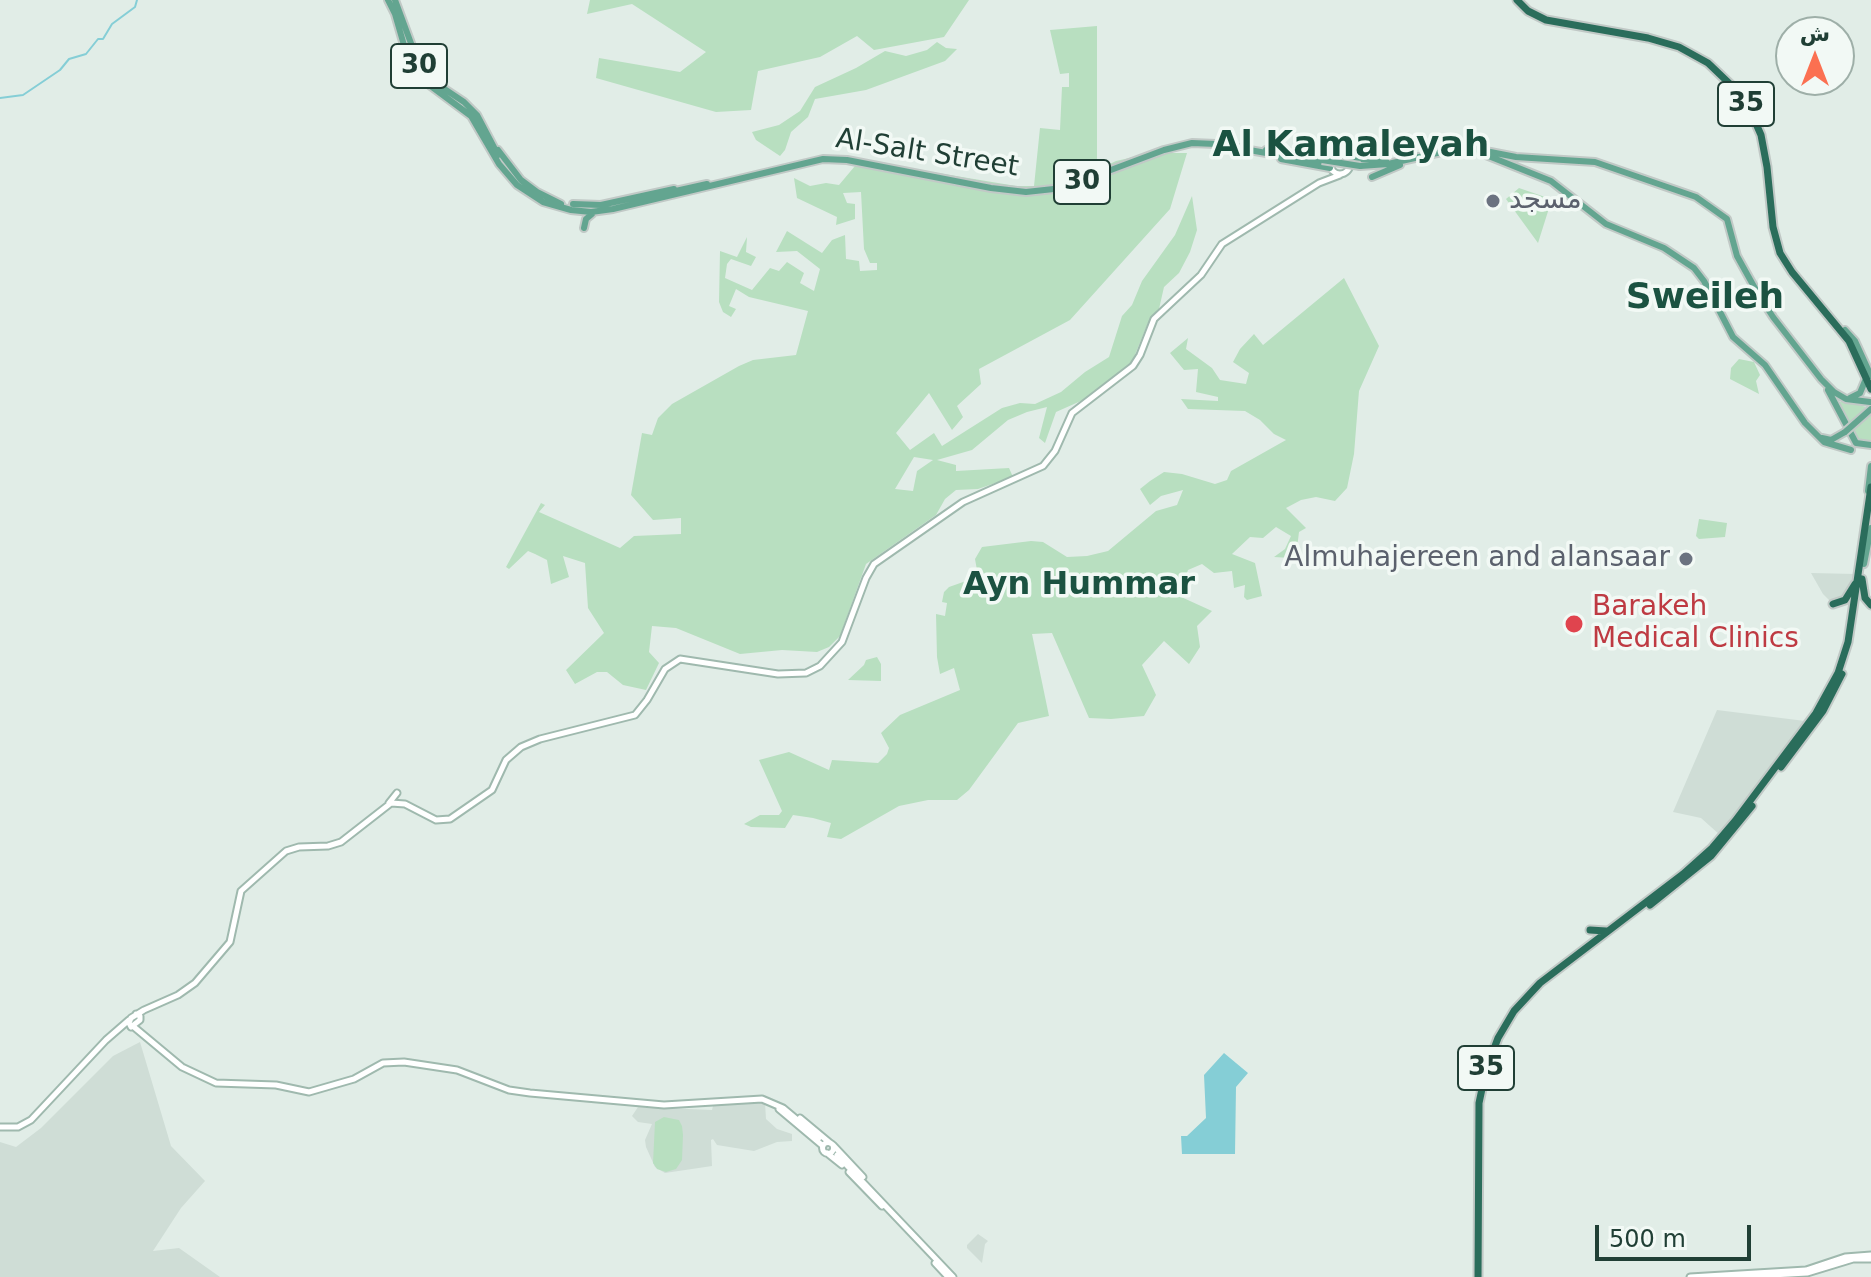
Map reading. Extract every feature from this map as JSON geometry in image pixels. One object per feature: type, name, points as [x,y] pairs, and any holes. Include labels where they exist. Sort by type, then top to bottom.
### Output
[{"type":"highway","name":"35","points":[[1519,0],[1550,17],[1679,43],[1710,60],[1733,81],[1754,110],[1766,140],[1776,222],[1783,250],[1796,272],[1858,352],[1869,379]]},
{"type":"highway","name":"35","points":[[1843,330],[1871,389]]},
{"type":"highway","name":"35","points":[[1862,565],[1871,487]]},
{"type":"highway","name":"35","points":[[1480,1277],[1483,1104],[1489,1074],[1501,1041],[1520,1011],[1541,988],[1695,870],[1743,819],[1833,693],[1850,650],[1871,509]]},
{"type":"highway","name":"35","points":[[1480,1277],[1477,1135],[1481,1087],[1490,1056],[1505,1025],[1540,983],[1683,874],[1712,848],[1735,821],[1816,713],[1842,661],[1860,577]]},
{"type":"highway","points":[[1833,604],[1848,597],[1860,577]]},
{"type":"highway","points":[[1860,577],[1865,598],[1871,605]]},
{"type":"highway","points":[[1590,930],[1608,931]]},
{"type":"highway","points":[[1527,983],[1540,983]]},
{"type":"main road","name":"Al-Salt Street","points":[[388,0],[414,70],[427,84],[467,113],[504,171],[550,205],[583,211],[598,211],[831,155],[1012,189],[1039,190],[1066,184],[1182,141],[1207,140],[1360,167],[1398,164],[1464,151],[1513,164]]},
{"type":"main road","name":"Al-Salt Street","points":[[395,0],[419,65],[434,82],[470,107],[482,121],[507,169],[526,190]]},
{"type":"main road","points":[[490,139],[514,173],[545,197],[561,204]]},
{"type":"main road","name":"Al-Salt Street","points":[[660,196],[834,158],[991,188],[1042,192],[1066,187],[1183,144],[1210,143],[1264,151]]},
{"type":"main road","points":[[490,149],[498,168],[518,190],[533,201],[561,212]]},
{"type":"main road","name":"Al-Salt Street","points":[[1398,164],[1463,149],[1516,157]]},
{"type":"main road","points":[[1264,151],[1333,157],[1341,154],[1348,158],[1398,164]]},
{"type":"main road","points":[[1264,151],[1290,162],[1331,169],[1340,175]]},
{"type":"main road","points":[[1324,181],[1333,157]]},
{"type":"main road","points":[[1513,164],[1516,157]]},
{"type":"main road","name":"30","points":[[1516,157],[1601,163],[1687,193],[1717,210],[1729,224],[1739,260],[1773,317],[1825,383],[1846,399]]},
{"type":"main road","points":[[0,1128],[18,1127],[31,1120],[106,1040],[148,1012],[190,991],[227,951],[234,938],[244,892],[284,856],[298,849],[325,850],[339,846],[391,806],[403,806],[440,820],[455,816],[489,793],[507,759],[529,743],[632,717],[641,709],[665,669],[680,659],[778,674],[803,673],[820,666],[842,642],[874,564],[963,502],[1043,466],[1055,451],[1072,413],[1133,366],[1154,319],[1201,275],[1222,244],[1269,212],[1340,175],[1350,168],[1348,158]]},
{"type":"main road","points":[[1372,177],[1398,164]]},
{"type":"main road","name":"30","points":[[1513,164],[1558,185],[1606,224],[1664,248],[1697,271],[1733,337],[1761,360],[1805,423],[1818,437],[1851,450]]},
{"type":"main road","points":[[1382,183],[1383,172]]},
{"type":"main road","points":[[573,204],[601,205],[697,186]]},
{"type":"main road","points":[[572,214],[592,214],[666,200],[709,187]]},
{"type":"main road","points":[[545,197],[555,191]]},
{"type":"main road","points":[[584,228],[586,219],[592,214]]},
{"type":"main road","points":[[1818,437],[1831,440],[1845,432],[1871,403],[1869,379]]},
{"type":"main road","points":[[1846,399],[1858,395],[1869,379]]},
{"type":"main road","points":[[1825,383],[1852,437],[1859,445],[1871,445]]},
{"type":"main road","points":[[1846,399],[1871,403]]},
{"type":"main road","points":[[1841,448],[1848,445],[1852,437]]},
{"type":"main road","points":[[1862,565],[1859,553],[1871,466]]},
{"type":"main road","points":[[1862,565],[1871,528]]},
{"type":"main road","points":[[139,1018],[188,989],[225,949],[233,934],[240,892],[281,855],[295,847],[325,847],[341,842],[388,804],[398,792],[405,804]]},
{"type":"main road","points":[[388,804],[405,804],[420,812]]},
{"type":"main road","points":[[139,1018],[146,1034]]},
{"type":"main road","points":[[131,1024],[182,1067],[216,1083],[276,1085],[309,1092],[343,1083],[376,1067],[397,1063],[447,1070],[518,1094],[665,1108],[761,1101],[796,1114],[819,1139],[827,1153],[837,1155]]},
{"type":"main road","points":[[779,1107],[810,1135],[832,1144],[837,1155],[950,1277]]},
{"type":"main road","points":[[808,1145],[810,1135]]},
{"type":"main road","points":[[823,1146],[832,1144]]},
{"type":"main road","points":[[827,1153],[833,1151],[832,1144]]},
{"type":"main road","points":[[1690,1277],[1806,1270],[1845,1257],[1871,1257]]},
{"type":"shaded area","points":[[1811,573],[1855,574],[1848,595],[1831,602]]},
{"type":"shaded area","points":[[1717,710],[1805,721],[1720,835],[1701,818],[1673,812]]},
{"type":"shaded area","points":[[140,1042],[171,1146],[205,1181],[181,1208],[153,1251],[179,1248],[220,1277],[0,1277],[0,1142],[16,1147],[41,1128],[113,1056]]},
{"type":"shaded area","points":[[765,1103],[766,1119],[777,1129],[792,1134],[792,1141],[777,1142],[754,1151],[717,1145],[713,1139],[712,1166],[665,1173],[655,1167],[646,1147],[645,1140],[652,1124],[638,1122],[632,1116],[638,1107],[712,1110],[713,1106]]},
{"type":"shaded area","points":[[978,1234],[988,1241],[982,1263],[967,1248]]},
{"type":"green space","points":[[590,0],[969,0],[944,37],[874,50],[857,36],[820,57],[758,71],[751,110],[716,112],[596,78],[599,58],[680,72],[706,52],[632,4],[587,14]]},
{"type":"green space","points":[[1097,26],[1097,170],[1116,161],[1151,153],[1187,153],[1170,209],[1070,320],[979,369],[981,384],[957,406],[963,417],[952,430],[929,393],[896,433],[910,450],[934,433],[942,446],[1002,408],[1020,403],[1035,404],[1061,392],[1109,357],[1122,316],[1132,305],[1142,281],[1175,235],[1192,196],[1197,230],[1190,252],[1179,273],[1164,287],[1159,309],[1148,323],[1132,362],[1092,396],[1056,412],[1045,443],[1039,438],[1047,407],[1008,420],[972,450],[937,460],[956,465],[956,471],[1009,468],[1013,477],[978,489],[956,490],[945,499],[936,515],[866,564],[840,636],[829,647],[817,652],[782,650],[740,654],[676,628],[652,626],[649,652],[659,663],[646,690],[623,685],[607,672],[597,672],[575,684],[566,670],[604,633],[588,608],[585,563],[563,556],[569,577],[551,584],[547,560],[528,551],[509,569],[506,567],[541,503],[545,505],[539,512],[620,548],[634,536],[681,534],[681,518],[653,520],[631,495],[642,433],[652,435],[658,418],[672,404],[739,366],[753,360],[796,355],[808,311],[749,297],[736,289],[729,306],[736,309],[731,317],[723,312],[719,302],[720,251],[737,257],[747,237],[746,252],[756,257],[751,266],[731,259],[725,278],[752,290],[770,268],[779,271],[787,262],[804,273],[800,283],[814,291],[820,269],[797,251],[776,252],[787,231],[822,253],[832,240],[845,235],[846,259],[859,261],[860,271],[877,270],[877,263],[870,263],[864,249],[861,192],[843,193],[847,203],[855,204],[855,219],[836,225],[837,217],[797,198],[794,178],[810,186],[826,183],[839,185],[860,160],[1016,186],[1034,186],[1040,128],[1060,130],[1062,87],[1069,87],[1069,73],[1060,74],[1050,30]],"holes":[[[914,457],[933,460],[917,471],[913,491],[895,489]]]},
{"type":"green space","points":[[937,42],[946,48],[957,49],[945,61],[866,90],[815,99],[808,117],[791,132],[780,156],[756,140],[752,132],[779,125],[800,111],[815,87],[885,51],[906,56],[927,50]]},
{"type":"green space","points":[[1519,188],[1548,198],[1550,205],[1538,243],[1506,199]]},
{"type":"green space","points":[[1344,278],[1379,346],[1359,391],[1354,454],[1347,488],[1335,501],[1316,497],[1286,508],[1306,528],[1299,532],[1297,548],[1291,558],[1274,557],[1285,549],[1291,536],[1276,527],[1263,538],[1250,537],[1232,554],[1255,563],[1262,596],[1247,600],[1244,597],[1245,585],[1234,588],[1232,571],[1214,573],[1202,564],[1188,570],[1179,596],[1212,611],[1197,626],[1200,647],[1189,664],[1164,641],[1142,665],[1156,695],[1144,716],[1089,718],[1052,633],[1032,634],[1049,716],[1018,723],[969,790],[957,800],[928,800],[899,806],[841,839],[827,837],[831,823],[813,818],[793,815],[785,828],[744,824],[760,815],[779,815],[782,811],[759,760],[789,752],[829,770],[832,760],[878,763],[889,748],[881,733],[900,715],[960,690],[954,668],[940,674],[936,614],[945,616],[947,603],[942,602],[944,592],[966,581],[977,570],[975,559],[982,547],[1031,541],[1043,542],[1067,557],[1108,551],[1156,511],[1177,505],[1183,490],[1161,496],[1150,505],[1140,489],[1164,472],[1215,484],[1227,480],[1231,471],[1286,440],[1245,411],[1188,409],[1181,399],[1218,401],[1218,397],[1196,392],[1198,369],[1184,370],[1170,353],[1188,338],[1186,349],[1212,368],[1220,380],[1246,384],[1249,373],[1233,362],[1240,349],[1254,334],[1263,345]]},
{"type":"green space","points":[[1739,359],[1754,362],[1760,375],[1756,381],[1759,394],[1730,379],[1731,368]]},
{"type":"green space","points":[[1842,400],[1866,407],[1847,428],[1839,403]]},
{"type":"green space","points":[[1871,411],[1871,446],[1854,445],[1848,432]]},
{"type":"green space","points":[[1699,519],[1727,523],[1725,537],[1699,539],[1696,536]]},
{"type":"green space","points":[[877,657],[881,664],[881,681],[848,680],[866,660]]},
{"type":"green space","points":[[664,1117],[679,1120],[683,1135],[682,1160],[676,1169],[666,1172],[657,1169],[653,1163],[655,1122]]},
{"type":"water","points":[[1224,1053],[1248,1073],[1236,1087],[1235,1154],[1182,1154],[1181,1136],[1187,1136],[1206,1118],[1204,1075]]},
{"type":"waterway","points":[[0,98],[23,95],[60,70],[69,59],[86,54],[98,39],[103,39],[112,24],[135,7],[137,0]]},
{"type":"tunnel","points":[[819,1138],[837,1155]]},
{"type":"place","name":"مسجد","points":[[1493,201]]},
{"type":"place","name":"Almuhajereen and alansaar","points":[[1686,559]]},
{"type":"place","name":"Barakeh Medical Clinics","points":[[1574,624]]},
{"type":"district","name":"Al Kamaleyah","points":[[1351,147]]},
{"type":"district","name":"Sweileh","points":[[1705,299]]},
{"type":"district","name":"Ayn Hummar","points":[[1079,586]]}]
